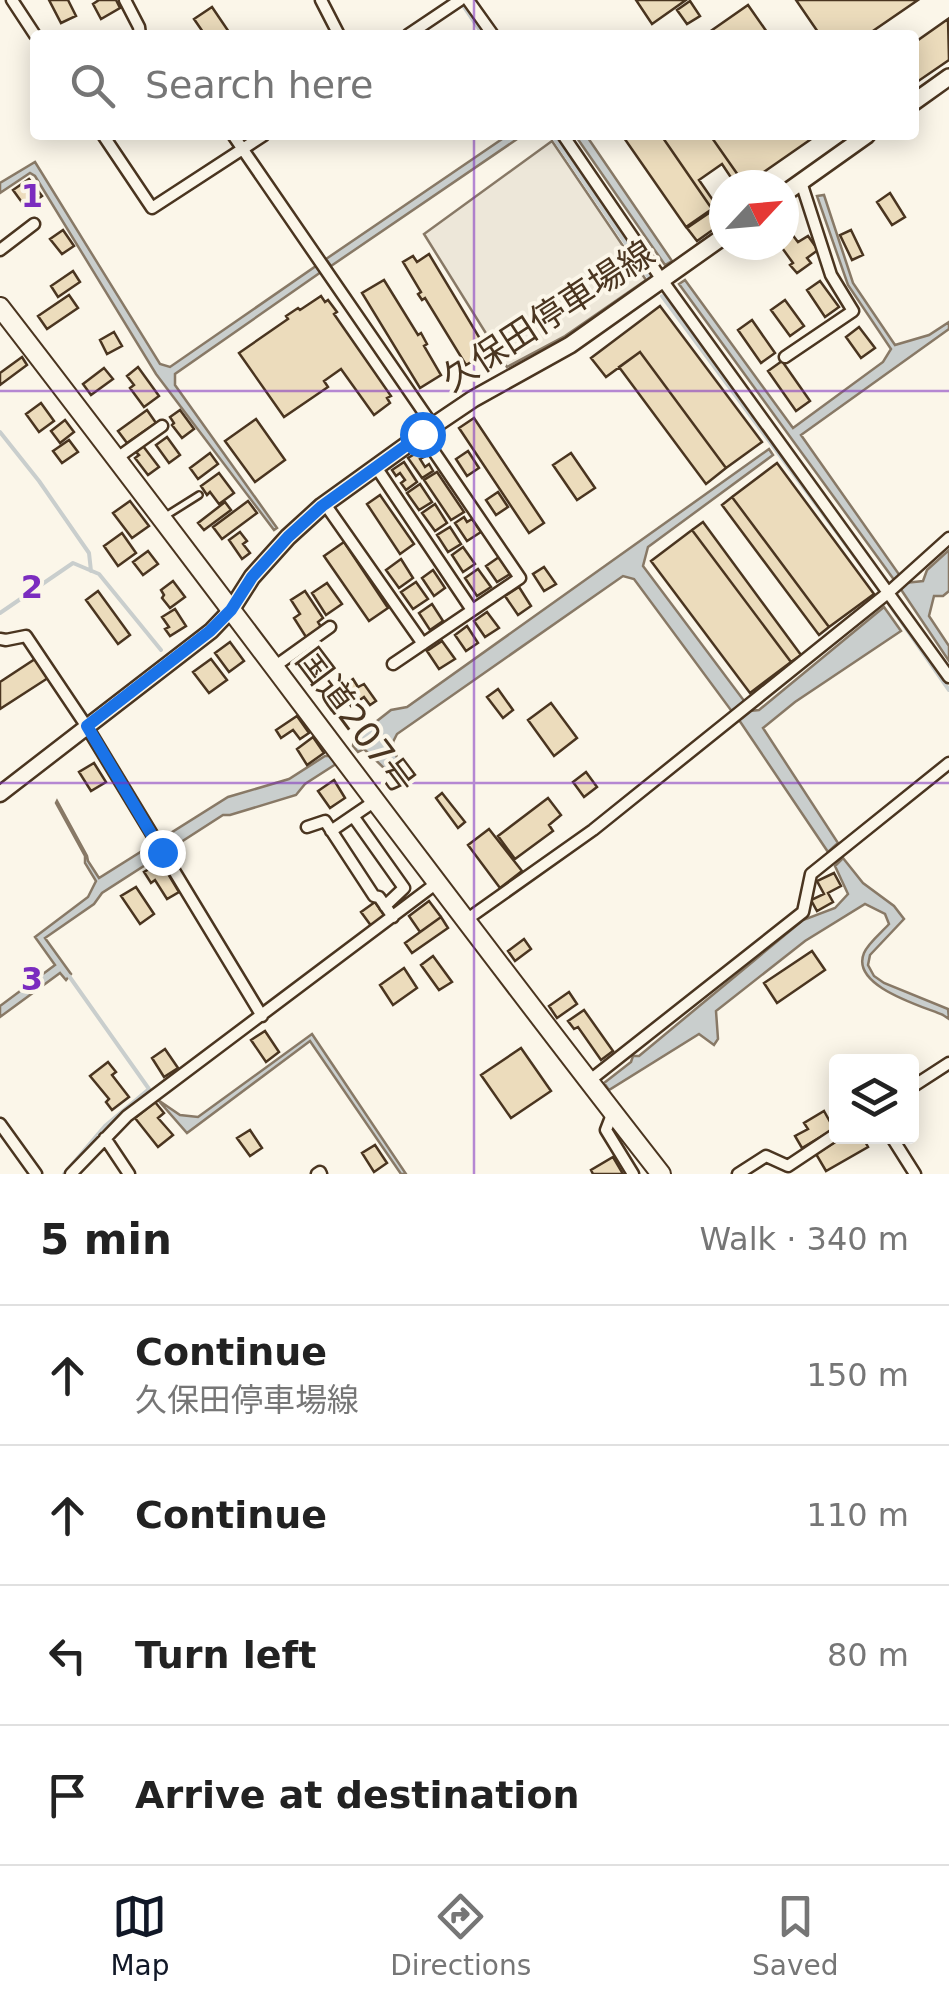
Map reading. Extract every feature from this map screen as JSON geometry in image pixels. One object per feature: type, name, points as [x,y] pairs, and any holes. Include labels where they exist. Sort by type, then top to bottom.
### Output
[{"type":"highway","name":"国道207号","points":[[0,307],[662,1174]]},
{"type":"main road","points":[[919,98],[949,77]]},
{"type":"main road","points":[[801,182],[860,140]]},
{"type":"main road","name":"久保田停車場線","points":[[231,610],[252,577],[325,504],[427,430],[570,345],[709,247]]},
{"type":"street","points":[[12,0],[32,30]]},
{"type":"street","points":[[125,0],[139,30]]},
{"type":"street","points":[[321,0],[336,30]]},
{"type":"street","points":[[415,30],[460,0]]},
{"type":"street","points":[[468,0],[489,30]]},
{"type":"street","points":[[106,140],[152,208],[256,140]]},
{"type":"street","points":[[236,140],[323,266],[520,578],[393,664]]},
{"type":"street","points":[[566,140],[662,280],[949,677]]},
{"type":"street","points":[[785,357],[852,311],[832,275],[801,182]]},
{"type":"street","points":[[0,250],[34,224]]},
{"type":"street","points":[[117,458],[162,426]]},
{"type":"street","points":[[376,467],[472,610]]},
{"type":"street","points":[[325,504],[423,644]]},
{"type":"street","points":[[466,920],[593,830],[888,593],[949,538]]},
{"type":"street","points":[[0,794],[210,631],[231,610]]},
{"type":"street","points":[[274,667],[330,627]]},
{"type":"street","points":[[0,639],[26,636],[87,726],[262,1016]]},
{"type":"street","points":[[589,1081],[803,912],[811,874],[949,764]]},
{"type":"street","points":[[331,831],[376,800]]},
{"type":"street","points":[[353,816],[404,888],[385,906]]},
{"type":"street","points":[[307,828],[325,821],[374,896],[393,916]]},
{"type":"street","points":[[71,1174],[127,1116],[438,882]]},
{"type":"street","points":[[919,1082],[949,1063]]},
{"type":"street","points":[[613,1112],[606,1130],[633,1174]]},
{"type":"street","points":[[0,1124],[36,1174]]},
{"type":"street","points":[[105,1138],[129,1174]]},
{"type":"street","points":[[738,1174],[766,1156],[788,1166],[829,1139]]},
{"type":"street","points":[[896,1144],[915,1174]]},
{"type":"lane","points":[[163,518],[200,494]]},
{"type":"shaded area","points":[[501,140],[516,140],[331,266],[326,259]]},
{"type":"shaded area","points":[[578,140],[589,140],[672,261],[665,265]]},
{"type":"shaded area","points":[[552,141],[646,280],[565,336],[507,367],[424,234]]},
{"type":"shaded area","points":[[35,162],[160,364],[170,367],[316,266],[321,272],[175,374],[175,385],[277,528],[274,530],[156,374],[35,176],[30,173],[0,193],[0,183]]},
{"type":"shaded area","points":[[824,195],[853,283],[895,345],[929,335],[949,322],[949,329],[801,435],[905,583],[923,581],[927,570],[949,550],[949,591],[934,596],[929,616],[949,646],[949,661],[679,284],[685,280],[793,428],[883,362],[891,349],[848,285],[817,196]]},
{"type":"shaded area","points":[[769,449],[773,455],[648,547],[643,566],[745,702],[733,713],[634,579],[623,576],[397,734],[393,742],[399,780],[394,780],[364,749],[358,752],[353,746],[354,739],[391,710],[407,707]]},
{"type":"shaded area","points":[[884,607],[901,631],[763,728],[838,843],[828,852],[739,720],[750,711],[759,710]]},
{"type":"shaded area","points":[[325,756],[336,764],[305,784],[296,795],[223,815],[102,893],[94,904],[45,938],[71,974],[66,980],[60,973],[0,1017],[0,1006],[55,965],[35,937],[88,897],[96,881],[57,801],[99,878],[228,797],[289,779]]},
{"type":"shaded area","points":[[843,858],[863,883],[894,906],[904,919],[870,955],[868,965],[874,976],[948,1009],[949,1019],[890,993],[867,975],[864,953],[889,924],[885,914],[865,904],[805,941],[716,1011],[718,1039],[714,1045],[699,1034],[609,1090],[604,1083],[631,1062],[633,1056],[639,1056],[803,920],[835,908],[848,894],[835,866]]},
{"type":"shaded area","points":[[312,1034],[406,1174],[401,1174],[310,1041],[187,1133],[158,1100],[180,1115],[198,1117]]},
{"type":"building","points":[[49,0],[68,0],[76,16],[61,23]]},
{"type":"building","points":[[116,0],[120,8],[101,19],[93,4]]},
{"type":"building","points":[[636,0],[686,0],[652,24]]},
{"type":"building","points":[[796,0],[918,0],[874,30],[817,30]]},
{"type":"building","points":[[690,1],[700,16],[687,24],[677,10]]},
{"type":"building","points":[[748,5],[766,30],[712,30]]},
{"type":"building","points":[[212,7],[228,30],[202,30],[194,19]]},
{"type":"building","points":[[948,19],[949,60],[919,81],[919,39]]},
{"type":"building","points":[[625,140],[664,140],[709,205],[709,211],[686,227]]},
{"type":"building","points":[[664,140],[714,140],[734,170],[726,170],[722,164],[699,180],[709,194],[709,205]]},
{"type":"building","points":[[714,140],[810,140],[767,170],[734,170]]},
{"type":"building","points":[[29,179],[42,196],[26,208],[13,190]]},
{"type":"building","points":[[890,193],[905,217],[892,225],[877,202]]},
{"type":"building","points":[[709,213],[709,232],[697,241],[687,228]]},
{"type":"building","points":[[63,230],[74,246],[62,254],[50,239]]},
{"type":"building","points":[[851,230],[863,255],[852,260],[840,235]]},
{"type":"building","points":[[808,236],[818,250],[807,258],[811,263],[797,273],[790,265],[791,260],[799,260],[799,241]]},
{"type":"building","points":[[429,254],[488,352],[466,365],[425,298],[422,300],[418,294],[421,292],[403,262],[413,256],[417,262]]},
{"type":"building","points":[[73,271],[80,282],[58,297],[51,286]]},
{"type":"building","points":[[384,280],[418,335],[421,333],[441,375],[420,388],[362,293]]},
{"type":"building","points":[[820,281],[839,307],[825,317],[807,290]]},
{"type":"building","points":[[69,295],[78,308],[47,329],[38,316]]},
{"type":"building","points":[[321,296],[337,312],[334,314],[391,396],[387,398],[390,403],[374,415],[341,369],[324,381],[328,387],[284,417],[239,353],[288,319],[286,316]]},
{"type":"building","points":[[785,300],[804,326],[790,336],[771,310]]},
{"type":"building","points":[[660,306],[762,442],[726,468],[640,352],[606,377],[591,358]]},
{"type":"building","points":[[752,320],[775,353],[761,363],[738,330]]},
{"type":"building","points":[[859,327],[875,348],[861,358],[846,337]]},
{"type":"building","points":[[114,332],[122,346],[107,354],[100,340]]},
{"type":"building","points":[[640,352],[726,468],[706,484],[619,367]]},
{"type":"building","points":[[22,357],[27,365],[0,385],[0,373]]},
{"type":"building","points":[[782,361],[810,401],[796,411],[768,371]]},
{"type":"building","points":[[138,367],[159,396],[144,407],[130,388],[134,385],[127,376]]},
{"type":"building","points":[[104,368],[113,379],[91,395],[83,384]]},
{"type":"building","points":[[41,403],[54,421],[39,432],[26,414]]},
{"type":"building","points":[[147,410],[156,423],[127,443],[118,431]]},
{"type":"building","points":[[180,410],[194,429],[182,438],[170,417]]},
{"type":"building","points":[[474,418],[544,523],[529,533],[459,428]]},
{"type":"building","points":[[256,419],[285,460],[255,482],[225,441]]},
{"type":"building","points":[[65,420],[74,432],[60,443],[51,431]]},
{"type":"building","points":[[167,437],[180,455],[169,463],[156,445]]},
{"type":"building","points":[[69,440],[78,452],[62,463],[53,451]]},
{"type":"building","points":[[143,446],[159,467],[148,475],[135,458]]},
{"type":"building","points":[[420,451],[425,467],[429,464],[433,471],[422,478],[408,458]]},
{"type":"building","points":[[468,451],[479,468],[467,476],[456,459]]},
{"type":"building","points":[[210,453],[218,464],[198,479],[190,468]]},
{"type":"building","points":[[571,453],[595,488],[577,500],[553,465]]},
{"type":"building","points":[[404,462],[417,482],[406,490],[401,483],[405,480],[392,470]]},
{"type":"building","points":[[777,463],[874,594],[829,627],[732,497]]},
{"type":"building","points":[[437,472],[464,512],[451,520],[424,480]]},
{"type":"building","points":[[219,473],[234,493],[219,504],[201,486]]},
{"type":"building","points":[[420,484],[432,502],[419,510],[407,493]]},
{"type":"building","points":[[498,492],[508,507],[496,515],[486,500]]},
{"type":"building","points":[[380,495],[414,544],[400,554],[367,504]]},
{"type":"building","points":[[732,497],[829,627],[819,635],[722,505]]},
{"type":"building","points":[[130,501],[149,526],[132,538],[113,513]]},
{"type":"building","points":[[248,501],[257,513],[222,539],[213,527]]},
{"type":"building","points":[[225,502],[231,510],[204,530],[198,523]]},
{"type":"building","points":[[435,504],[447,523],[435,531],[422,513]]},
{"type":"building","points":[[464,517],[467,522],[472,519],[481,532],[467,541],[455,523]]},
{"type":"building","points":[[703,522],[801,655],[791,662],[692,530]]},
{"type":"building","points":[[450,527],[461,544],[448,552],[437,535]]},
{"type":"building","points":[[692,530],[791,662],[750,693],[651,561]]},
{"type":"building","points":[[240,532],[250,553],[242,559],[229,540]]},
{"type":"building","points":[[122,533],[136,553],[118,566],[104,546]]},
{"type":"building","points":[[344,542],[388,608],[369,621],[324,556]]},
{"type":"building","points":[[463,547],[475,564],[463,572],[452,555]]},
{"type":"building","points":[[148,551],[158,564],[143,575],[133,562]]},
{"type":"building","points":[[499,557],[510,574],[497,582],[486,566]]},
{"type":"building","points":[[401,559],[413,578],[399,588],[386,570]]},
{"type":"building","points":[[544,567],[556,584],[544,591],[533,574]]},
{"type":"building","points":[[478,569],[491,587],[477,596],[465,578]]},
{"type":"building","points":[[433,570],[445,588],[434,596],[422,578]]},
{"type":"building","points":[[173,581],[185,597],[170,608],[161,590]]},
{"type":"building","points":[[416,582],[428,599],[413,609],[401,592]]},
{"type":"building","points":[[327,583],[342,604],[326,615],[312,593]]},
{"type":"building","points":[[519,587],[531,606],[518,615],[505,596]]},
{"type":"building","points":[[98,591],[130,635],[118,644],[86,600]]},
{"type":"building","points":[[305,591],[323,618],[318,622],[321,627],[306,637],[294,618],[300,614],[291,600]]},
{"type":"building","points":[[432,604],[443,621],[430,630],[419,613]]},
{"type":"building","points":[[175,609],[186,626],[170,636],[162,617]]},
{"type":"building","points":[[487,612],[499,628],[485,637],[474,621]]},
{"type":"building","points":[[467,626],[478,643],[466,651],[455,635]]},
{"type":"building","points":[[442,641],[455,659],[439,669],[427,651]]},
{"type":"building","points":[[230,642],[244,661],[229,672],[215,653]]},
{"type":"building","points":[[35,659],[48,678],[0,709],[0,682]]},
{"type":"building","points":[[211,659],[227,680],[209,693],[193,672]]},
{"type":"building","points":[[353,679],[358,687],[364,684],[376,701],[370,705],[364,697],[351,706],[339,689]]},
{"type":"building","points":[[498,689],[513,710],[503,718],[487,697]]},
{"type":"building","points":[[551,703],[577,738],[554,756],[528,720]]},
{"type":"building","points":[[297,716],[309,733],[300,739],[293,730],[281,738],[276,730]]},
{"type":"building","points":[[313,737],[324,753],[307,765],[297,749]]},
{"type":"building","points":[[94,763],[106,782],[91,791],[79,772]]},
{"type":"building","points":[[586,772],[597,787],[584,797],[573,782]]},
{"type":"building","points":[[334,780],[345,798],[330,808],[318,791]]},
{"type":"building","points":[[442,793],[465,822],[458,828],[436,798]]},
{"type":"building","points":[[548,798],[561,815],[549,825],[553,831],[515,859],[498,836]]},
{"type":"building","points":[[489,829],[522,871],[500,888],[468,845]]},
{"type":"building","points":[[161,862],[179,892],[167,899],[155,880],[151,883],[144,872]]},
{"type":"building","points":[[834,873],[841,886],[828,893],[833,902],[817,911],[811,900],[824,894],[817,881]]},
{"type":"building","points":[[136,887],[154,914],[140,924],[121,896]]},
{"type":"building","points":[[429,901],[441,917],[420,932],[409,916]]},
{"type":"building","points":[[375,902],[386,918],[372,927],[361,912]]},
{"type":"building","points":[[441,917],[448,928],[412,953],[405,943]]},
{"type":"building","points":[[524,939],[531,949],[515,961],[508,951]]},
{"type":"building","points":[[812,951],[825,970],[777,1003],[764,983]]},
{"type":"building","points":[[433,956],[452,982],[439,990],[421,965]]},
{"type":"building","points":[[404,968],[417,988],[393,1005],[380,985]]},
{"type":"building","points":[[569,992],[577,1004],[557,1018],[549,1006]]},
{"type":"building","points":[[584,1010],[613,1051],[601,1060],[578,1027],[574,1029],[568,1021]]},
{"type":"building","points":[[265,1031],[279,1052],[266,1062],[251,1040]]},
{"type":"building","points":[[521,1048],[551,1091],[511,1118],[481,1075]]},
{"type":"building","points":[[165,1049],[178,1068],[164,1077],[152,1058]]},
{"type":"building","points":[[108,1062],[116,1072],[112,1075],[129,1097],[112,1110],[106,1102],[109,1099],[90,1076]]},
{"type":"building","points":[[155,1102],[164,1113],[158,1118],[173,1135],[158,1147],[135,1118]]},
{"type":"building","points":[[824,1111],[829,1132],[802,1148],[795,1136],[808,1129],[804,1123]]},
{"type":"building","points":[[250,1130],[262,1148],[250,1156],[237,1138]]},
{"type":"building","points":[[832,1144],[868,1147],[826,1171],[816,1154]]},
{"type":"building","points":[[375,1145],[387,1163],[374,1172],[362,1153]]},
{"type":"building","points":[[613,1157],[623,1174],[593,1174],[591,1170]]},
{"type":"waterway","points":[[464,7],[480,30]]},
{"type":"waterway","points":[[555,140],[648,276]]},
{"type":"waterway","points":[[662,296],[949,690]]},
{"type":"waterway","points":[[0,432],[89,553],[91,571]]},
{"type":"waterway","points":[[0,613],[73,563],[99,574],[161,650]]},
{"type":"waterway","points":[[64,1174],[105,1126],[149,1089],[69,976]]},
{"type":"route","points":[[162,852],[87,726],[210,631],[231,610],[252,577],[322,506],[422,434]]}]
